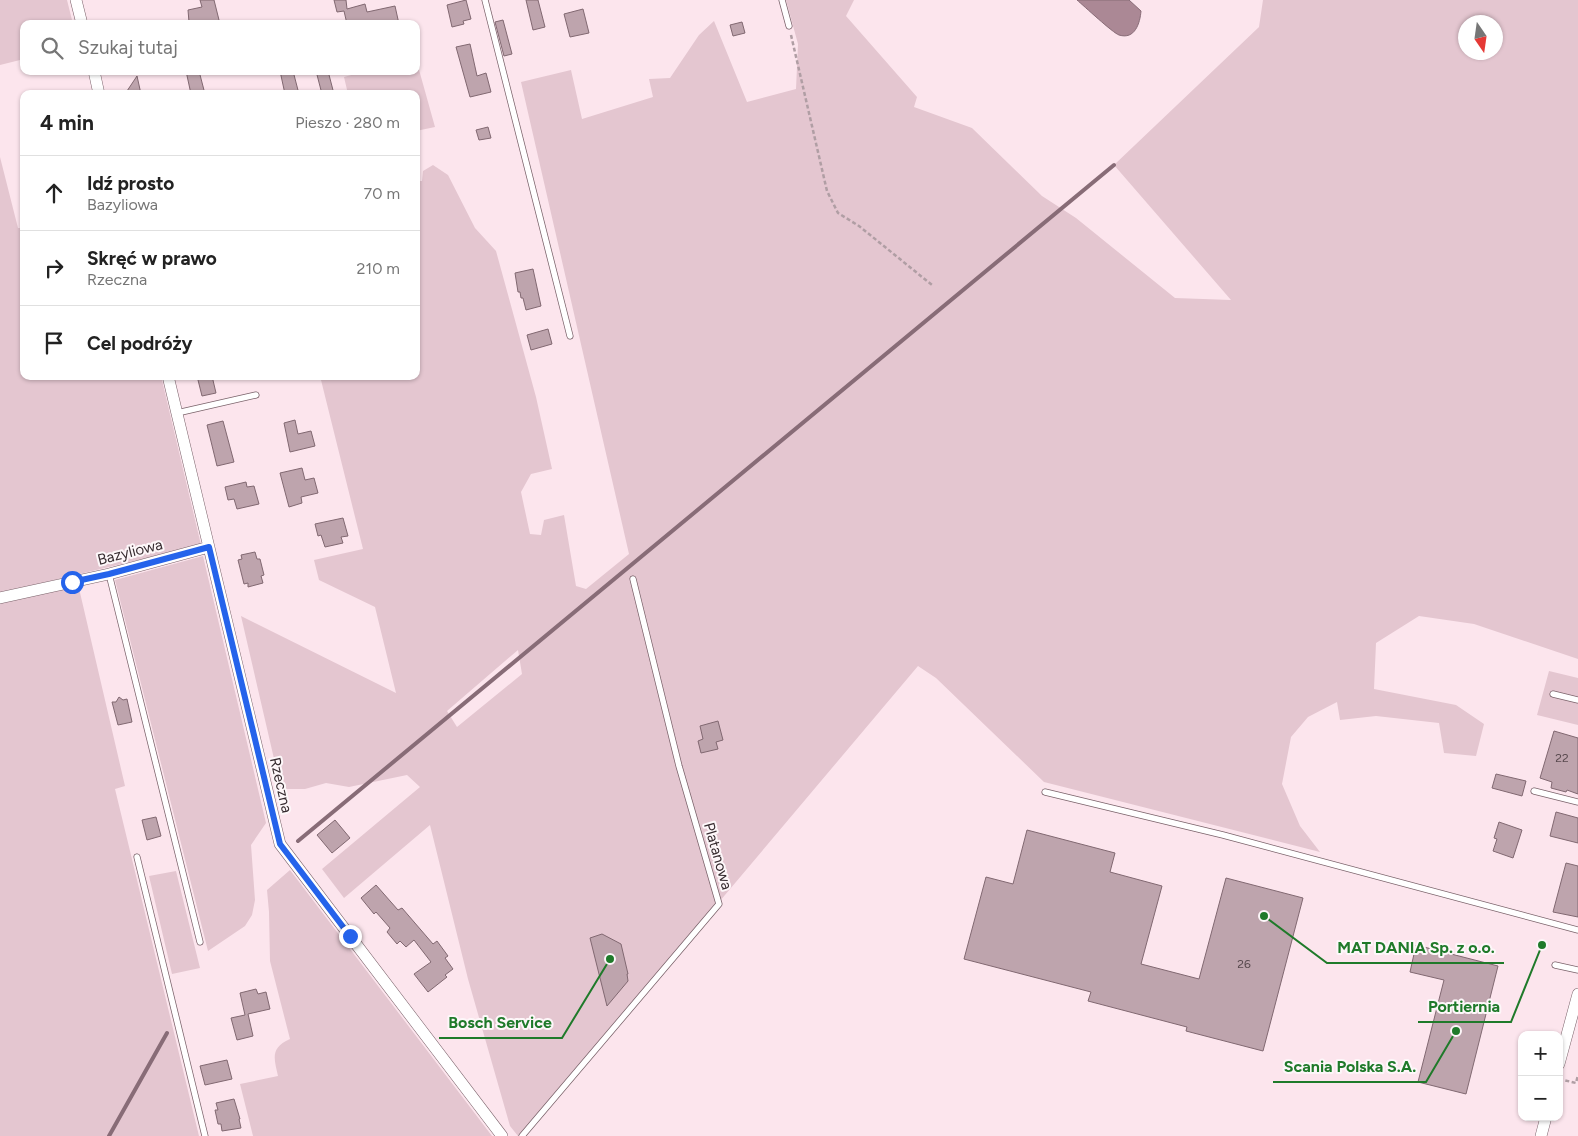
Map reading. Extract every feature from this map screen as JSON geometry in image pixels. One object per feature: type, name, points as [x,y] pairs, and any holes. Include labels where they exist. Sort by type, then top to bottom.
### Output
[{"type":"street","points":[[76,0],[81,20]]},
{"type":"street","points":[[95,75],[98,90]]},
{"type":"street","name":"Rzeczna","points":[[169,380],[280,844],[502,1136]]},
{"type":"street","name":"Bazyliowa","points":[[0,598],[109,574],[209,547]]},
{"type":"street","points":[[1563,1049],[1578,994]]},
{"type":"street","points":[[1541,1136],[1545,1121]]},
{"type":"lane","points":[[485,0],[570,336]]},
{"type":"lane","points":[[782,0],[789,26]]},
{"type":"lane","points":[[177,413],[256,395]]},
{"type":"lane","points":[[109,574],[200,942]]},
{"type":"lane","name":"Platanowa","points":[[522,1136],[719,904],[679,766],[633,579]]},
{"type":"lane","points":[[1553,694],[1578,700]]},
{"type":"lane","points":[[1534,791],[1578,802]]},
{"type":"lane","points":[[1045,792],[1223,835],[1578,930]]},
{"type":"lane","points":[[137,857],[205,1136]]},
{"type":"lane","points":[[1555,965],[1578,970]]},
{"type":"path","points":[[789,26],[827,191],[838,213],[859,226],[932,285]]},
{"type":"path","points":[[1563,1080],[1576,1083],[1578,1075]]},
{"type":"shaded area","points":[[0,0],[67,0],[72,20],[20,20],[20,60],[0,65]]},
{"type":"shaded area","points":[[786,0],[854,0],[846,16],[917,97],[914,107],[972,128],[1042,196],[1076,218],[1175,298],[1231,300],[1114,165],[1259,27],[1263,0],[1578,0],[1578,659],[1474,624],[1419,616],[1376,643],[1374,689],[1456,705],[1484,724],[1476,756],[1444,753],[1439,723],[1376,716],[1340,720],[1337,702],[1308,717],[1291,737],[1282,784],[1300,826],[1320,852],[1044,782],[936,678],[918,666],[606,1036],[518,1136],[510,1126],[468,979],[430,825],[344,898],[322,869],[420,787],[407,775],[349,787],[326,783],[305,789],[281,789],[241,616],[396,693],[375,607],[319,580],[314,560],[363,549],[321,380],[420,380],[420,181],[422,181],[423,171],[433,165],[448,175],[475,228],[496,251],[536,397],[552,469],[531,474],[521,492],[530,534],[541,535],[544,520],[564,515],[576,586],[586,589],[629,554],[521,82],[571,70],[582,119],[653,97],[649,79],[670,78],[699,35],[714,21],[747,102],[796,89],[798,44]],"holes":[[[518,650],[522,674],[457,727],[447,711]]]},
{"type":"shaded area","points":[[1077,0],[1129,0],[1141,11],[1138,25],[1133,33],[1124,36],[1119,35]]},
{"type":"shaded area","points":[[420,73],[435,127],[420,130],[420,90],[347,90],[344,77],[351,75],[420,75]]},
{"type":"shaded area","points":[[0,157],[18,228],[20,228],[20,380],[162,380],[201,545],[0,593]]},
{"type":"shaded area","points":[[203,556],[266,823],[251,845],[255,900],[252,915],[245,926],[208,951],[115,580]]},
{"type":"shaded area","points":[[78,584],[125,786],[115,789],[199,1136],[0,1136],[0,603]]},
{"type":"shaded area","points":[[1549,671],[1578,678],[1578,725],[1537,715]]},
{"type":"shaded area","points":[[290,870],[492,1136],[253,1136],[240,1084],[278,1076],[275,1059],[276,1050],[290,1039],[270,961],[267,890]]},
{"type":"shaded area","points":[[176,871],[200,968],[172,974],[149,876]]},
{"type":"building","points":[[200,0],[214,0],[219,20],[189,20],[188,10],[202,7]]},
{"type":"building","points":[[334,0],[346,0],[347,9],[365,4],[367,12],[395,6],[398,20],[346,20],[344,11],[337,12]]},
{"type":"building","points":[[466,0],[471,19],[463,21],[464,24],[452,27],[447,5]]},
{"type":"building","points":[[526,0],[538,0],[545,27],[533,30]]},
{"type":"building","points":[[583,9],[589,33],[570,37],[564,14]]},
{"type":"building","points":[[503,20],[512,54],[504,56],[495,22]]},
{"type":"building","points":[[742,22],[745,33],[733,36],[730,25]]},
{"type":"building","points":[[470,44],[477,76],[486,73],[491,92],[470,97],[456,47]]},
{"type":"building","points":[[187,75],[200,75],[204,90],[190,90]]},
{"type":"building","points":[[281,75],[294,75],[298,90],[284,90]]},
{"type":"building","points":[[317,75],[329,75],[333,90],[321,90]]},
{"type":"building","points":[[137,76],[140,90],[128,90]]},
{"type":"building","points":[[488,127],[491,138],[479,140],[476,130]]},
{"type":"building","points":[[533,269],[541,306],[526,310],[523,298],[521,298],[520,292],[518,292],[515,273]]},
{"type":"building","points":[[548,329],[552,344],[531,350],[527,335]]},
{"type":"building","points":[[198,380],[213,380],[216,393],[202,396]]},
{"type":"building","points":[[295,420],[298,434],[311,431],[315,446],[290,452],[284,423]]},
{"type":"building","points":[[223,421],[234,462],[217,466],[207,425]]},
{"type":"building","points":[[302,468],[305,480],[314,478],[318,493],[301,497],[302,503],[289,507],[280,473]]},
{"type":"building","points":[[246,482],[247,487],[254,486],[259,504],[237,509],[234,499],[228,500],[225,487]]},
{"type":"building","points":[[343,518],[348,536],[341,537],[343,543],[325,547],[321,535],[318,536],[315,524]]},
{"type":"building","points":[[255,552],[257,559],[260,559],[264,575],[261,576],[263,583],[248,587],[248,583],[244,584],[238,560],[242,559],[241,555]]},
{"type":"building","points":[[119,697],[123,700],[127,699],[132,722],[118,725],[112,702],[116,702]]},
{"type":"building","points":[[718,721],[723,740],[716,742],[718,749],[701,753],[698,741],[703,739],[700,726]]},
{"type":"building","points":[[1554,731],[1578,738],[1578,794],[1567,790],[1566,792],[1551,788],[1552,782],[1540,778]]},
{"type":"building","points":[[1496,774],[1526,781],[1522,796],[1492,788]]},
{"type":"building","points":[[1556,812],[1578,818],[1578,843],[1550,836]]},
{"type":"building","points":[[156,817],[161,836],[147,840],[142,820]]},
{"type":"building","points":[[335,820],[350,838],[332,853],[317,835]]},
{"type":"building","points":[[1499,822],[1522,830],[1513,858],[1493,851],[1497,839],[1494,838]]},
{"type":"building","points":[[1027,830],[1115,853],[1110,872],[1162,886],[1141,964],[1199,979],[1226,878],[1303,898],[1263,1051],[1186,1031],[1187,1027],[1088,1001],[1091,992],[964,959],[986,877],[1013,884]]},
{"type":"building","points":[[1566,863],[1578,866],[1578,917],[1553,912]]},
{"type":"building","points":[[376,885],[398,910],[402,908],[433,944],[437,941],[448,956],[445,958],[453,969],[445,975],[447,977],[428,992],[414,974],[431,962],[414,940],[406,947],[400,941],[397,944],[387,932],[390,928],[376,912],[374,914],[361,898]]},
{"type":"building","points":[[602,934],[621,944],[628,974],[628,981],[607,1006],[590,938]]},
{"type":"building","points":[[1416,945],[1498,966],[1466,1094],[1418,1082],[1444,980],[1410,972]]},
{"type":"building","points":[[256,989],[258,994],[266,992],[270,1009],[248,1014],[253,1036],[237,1040],[231,1018],[245,1015],[240,993]]},
{"type":"building","points":[[227,1060],[232,1079],[205,1085],[200,1066]]},
{"type":"building","points":[[234,1099],[241,1128],[222,1131],[221,1124],[218,1124],[215,1110],[218,1110],[216,1103]]},
{"type":"waterway","points":[[298,841],[1114,165]]},
{"type":"waterway","points":[[109,1136],[167,1033]]},
{"type":"place","name":"MAT DANIA Sp. z o.o.","points":[[1264,916]]},
{"type":"place","name":"Portiernia","points":[[1542,945]]},
{"type":"place","name":"Bosch Service","points":[[610,959]]},
{"type":"place","name":"Scania Polska S.A.","points":[[1456,1031]]},
{"type":"route","points":[[72,582],[209,547],[280,844],[350,936]]}]
